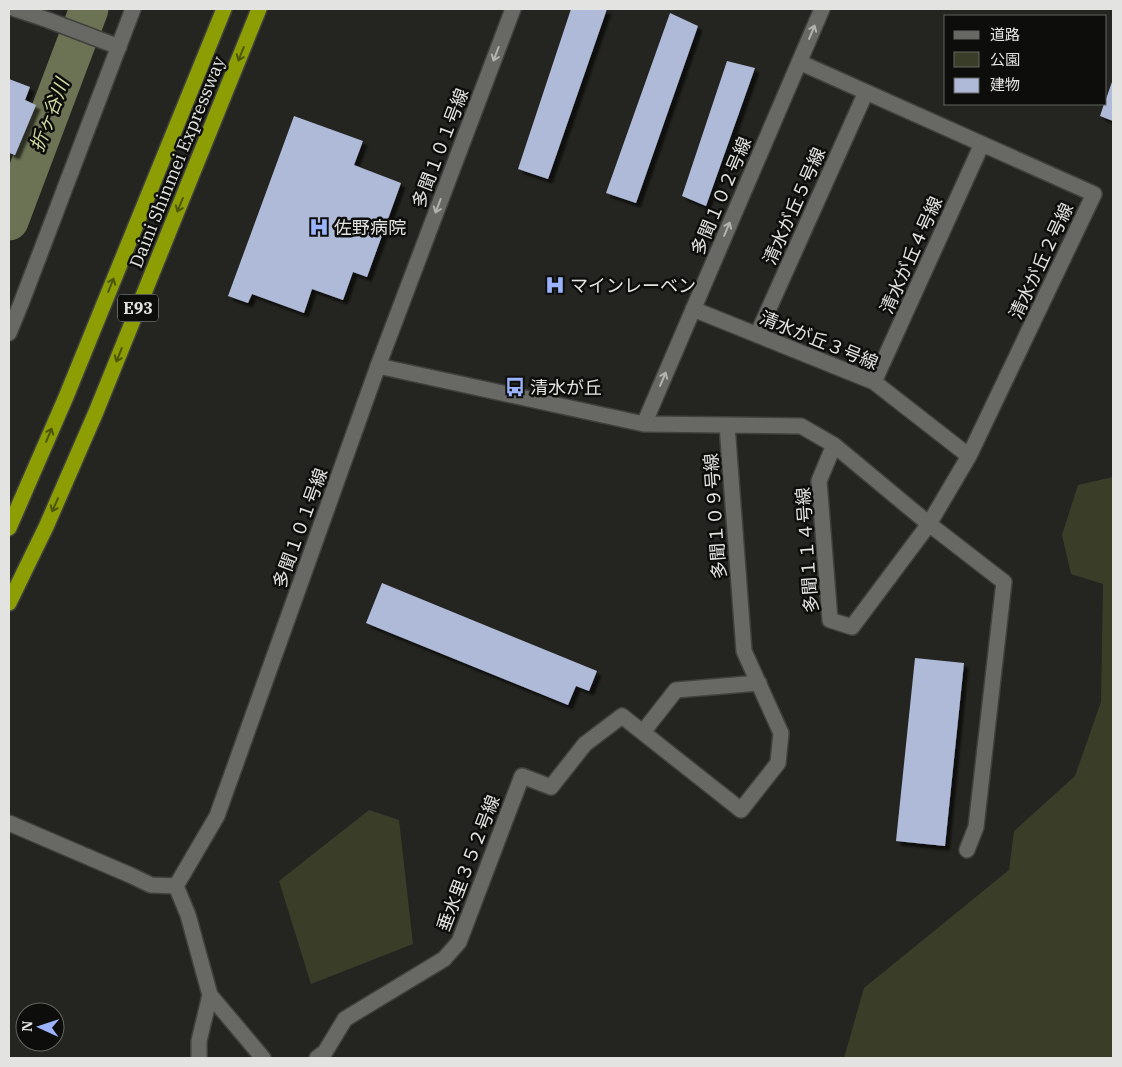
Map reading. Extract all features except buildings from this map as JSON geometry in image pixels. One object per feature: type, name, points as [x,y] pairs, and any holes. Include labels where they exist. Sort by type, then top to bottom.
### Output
[{"type":"highway","name":"Daini Shinmei Expressway","points":[[9,528],[66,397],[224,9]]},
{"type":"highway","name":"Daini Shinmei Expressway","points":[[9,603],[46,527],[96,412],[259,9]]},
{"type":"street","points":[[15,9],[119,47]]},
{"type":"street","points":[[9,333],[134,9]]},
{"type":"street","name":"多聞１０１号線","points":[[176,886],[217,816],[378,366],[513,9]]},
{"type":"street","name":"多聞１０２号線","points":[[644,424],[822,9]]},
{"type":"street","name":"清水が丘２号線","points":[[799,62],[1094,194],[969,456],[928,524]]},
{"type":"street","name":"清水が丘５号線","points":[[756,335],[866,92]]},
{"type":"street","name":"清水が丘４号線","points":[[874,382],[982,144]]},
{"type":"street","name":"清水が丘３号線","points":[[693,309],[874,382],[969,456]]},
{"type":"street","points":[[378,366],[644,424],[801,426],[834,445],[928,524],[1004,582],[976,827],[966,850]]},
{"type":"street","name":"多聞１０９号線","points":[[622,716],[741,810],[778,763],[781,733],[744,651],[727,425]]},
{"type":"street","name":"多聞１１４号線","points":[[834,445],[819,481],[830,620],[852,627],[928,524]]},
{"type":"street","points":[[643,732],[676,690],[759,683]]},
{"type":"street","name":"垂水里３５２号線","points":[[317,1058],[325,1052],[345,1019],[444,959],[459,942],[522,776],[551,787],[585,744],[622,716]]},
{"type":"street","points":[[9,823],[151,885],[176,886],[188,915],[210,995],[263,1058]]},
{"type":"street","points":[[198,1058],[199,1041],[210,995]]},
{"type":"green space","points":[[1113,477],[1113,1058],[844,1058],[864,988],[1009,870],[1014,831],[1075,776],[1101,702],[1103,584],[1071,574],[1062,535],[1078,485]]},
{"type":"green space","points":[[369,810],[399,820],[413,944],[311,984],[279,881]]},
{"type":"waterway","name":"折ヶ谷川","points":[[9,221],[89,9]]},
{"type":"place","name":"佐野病院","points":[[319,227]]},
{"type":"place","name":"マインレーベン","points":[[555,285]]},
{"type":"place","name":"清水が丘","points":[[515,387]]}]
